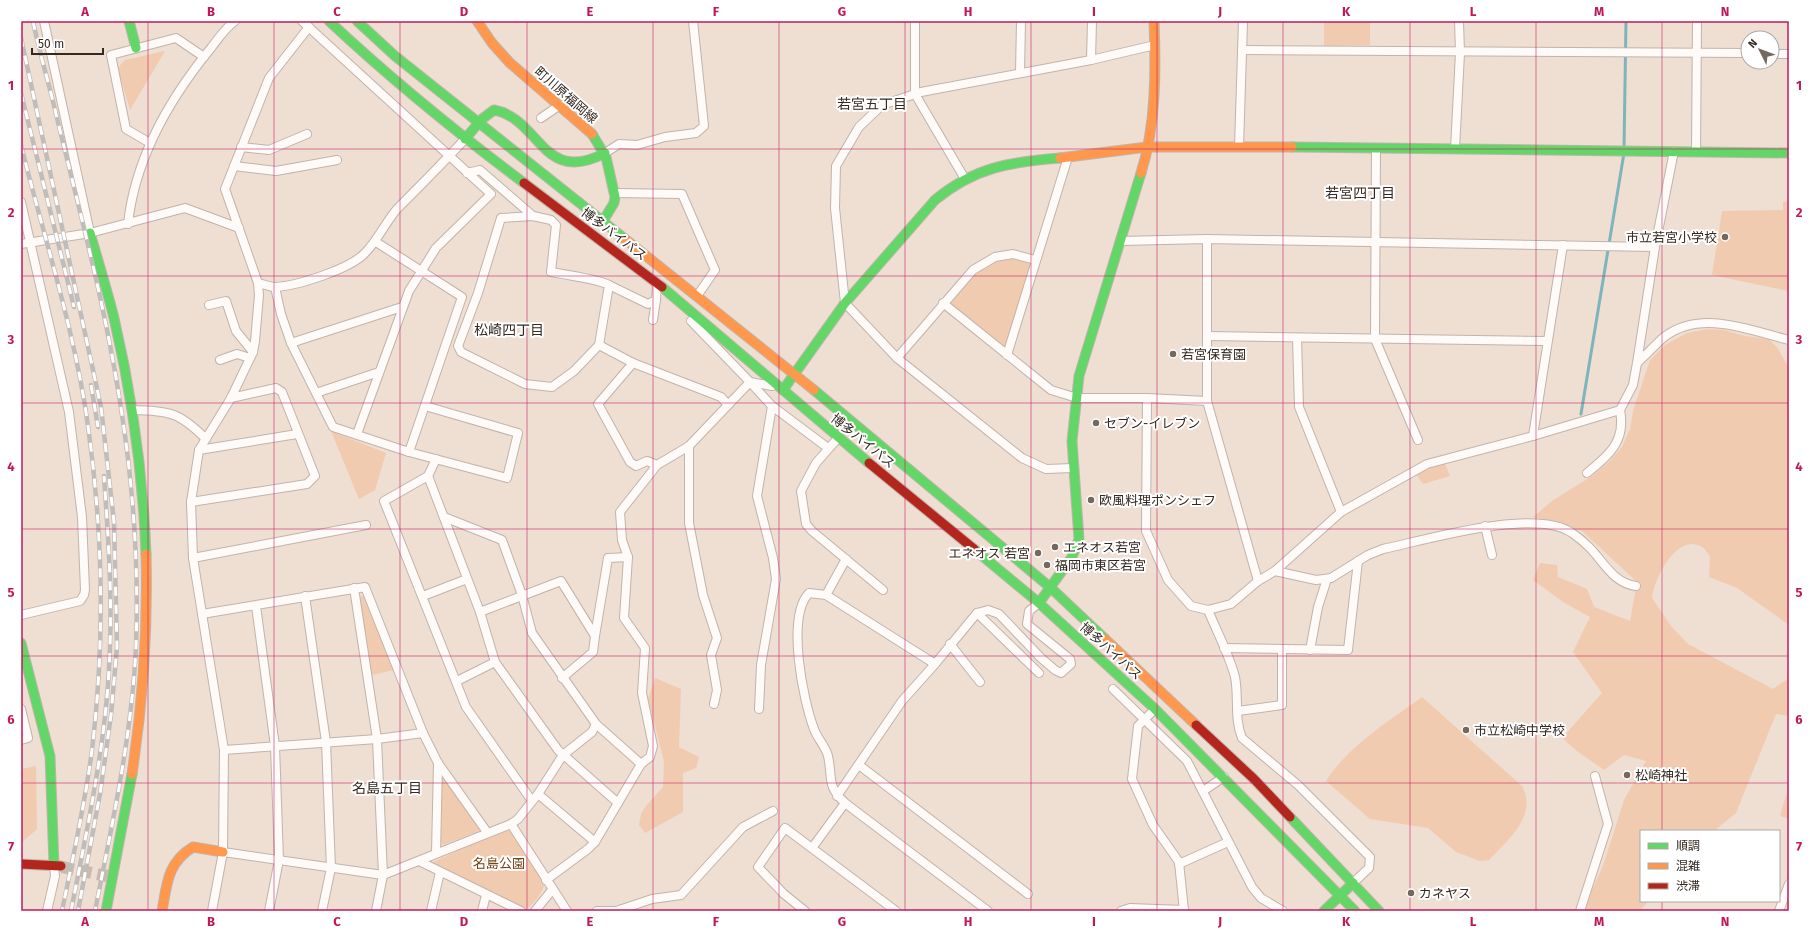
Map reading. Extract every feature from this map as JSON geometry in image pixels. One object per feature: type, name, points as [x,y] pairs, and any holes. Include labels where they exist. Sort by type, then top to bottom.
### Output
[{"type":"main road","points":[[129,21],[136,48]]},
{"type":"main road","name":"博多バイパス","points":[[329,21],[382,70],[465,139],[657,283],[838,438],[1039,603],[1155,709],[1355,911]]},
{"type":"main road","name":"博多バイパス","points":[[356,21],[395,56],[477,123],[603,221],[794,375],[1051,588],[1254,779],[1380,911]]},
{"type":"main road","name":"町川原福岡線","points":[[477,21],[497,51],[511,65],[581,122],[596,138],[605,153],[615,194]]},
{"type":"main road","points":[[1039,603],[1072,557],[1079,539],[1072,441],[1079,376],[1090,335],[1122,241],[1147,147],[1156,62],[1154,21]]},
{"type":"main road","points":[[465,139],[477,123],[488,113],[494,110],[508,114],[542,147],[558,159],[579,164],[598,158],[605,153]]},
{"type":"main road","points":[[783,390],[846,303],[935,200],[965,179],[989,169],[1020,161],[1068,157],[1147,147],[1455,148],[1789,153]]},
{"type":"main road","points":[[603,221],[614,203],[615,194]]},
{"type":"main road","points":[[90,233],[115,321],[132,410],[140,476],[145,545],[147,616],[135,750],[123,829],[110,876],[106,911]]},
{"type":"main road","points":[[21,643],[50,756],[58,866],[21,864]]},
{"type":"main road","points":[[162,911],[173,862],[180,855],[193,847],[223,852]]},
{"type":"main road","points":[[1324,911],[1354,883]]},
{"type":"street","points":[[44,21],[90,233]]},
{"type":"street","points":[[128,224],[130,206],[150,143],[174,98],[204,57],[235,21]]},
{"type":"street","points":[[302,21],[491,194],[436,248],[409,291],[357,434]]},
{"type":"street","points":[[605,153],[619,144],[637,145],[649,143],[665,137],[696,133],[704,126],[693,21]]},
{"type":"street","points":[[915,21],[915,94],[965,179]]},
{"type":"street","points":[[1020,73],[1021,21]]},
{"type":"street","points":[[1091,60],[1092,21]]},
{"type":"street","points":[[1239,147],[1243,21]]},
{"type":"street","points":[[1455,148],[1460,53],[1459,21]]},
{"type":"street","points":[[1696,151],[1697,21]]},
{"type":"street","points":[[212,911],[223,852],[224,750],[193,558],[192,502],[199,450],[231,398],[251,355],[255,341],[259,295],[258,283],[225,189],[269,78],[309,27]]},
{"type":"street","points":[[150,143],[126,130],[111,55],[176,38],[204,57]]},
{"type":"street","points":[[1073,468],[1046,469],[1022,458],[897,358],[846,303],[835,208],[836,166],[859,127],[882,105],[915,94],[1091,60],[1155,45]]},
{"type":"street","points":[[1242,50],[1460,53],[1740,53]]},
{"type":"street","points":[[541,118],[560,105]]},
{"type":"street","points":[[241,147],[269,150],[307,134]]},
{"type":"street","points":[[258,283],[275,287],[306,281],[348,266],[364,255],[376,242],[385,225],[396,211],[465,139]]},
{"type":"street","points":[[1376,148],[1375,339],[1418,440]]},
{"type":"street","points":[[1587,473],[1614,447],[1621,436],[1622,422],[1620,410],[1633,385],[1655,247],[1674,151]]},
{"type":"street","points":[[1007,355],[1035,260],[1068,157]]},
{"type":"street","points":[[234,166],[276,171],[337,160]]},
{"type":"street","points":[[467,173],[480,170],[534,216]]},
{"type":"street","points":[[615,194],[682,194],[714,270],[697,296]]},
{"type":"street","points":[[21,202],[70,412],[82,517],[85,590],[80,601],[21,615]]},
{"type":"street","points":[[21,244],[90,233],[185,208],[239,228]]},
{"type":"street","points":[[609,285],[599,345],[574,371],[552,387],[525,384],[461,352],[458,346],[478,294],[501,218],[534,216],[550,220],[556,225],[552,272],[591,281],[604,282],[648,304],[656,300]]},
{"type":"street","points":[[1122,241],[1207,239],[1655,247]]},
{"type":"street","points":[[1207,239],[1207,401],[1258,581]]},
{"type":"street","points":[[376,242],[462,298],[409,452]]},
{"type":"street","points":[[1533,436],[1563,245]]},
{"type":"street","points":[[897,358],[973,270],[995,257],[1013,254],[1035,260]]},
{"type":"street","points":[[653,320],[657,283]]},
{"type":"street","points":[[275,287],[281,314],[291,343],[333,427],[409,452],[507,478],[518,433],[425,406]]},
{"type":"street","points":[[209,305],[226,301],[236,331],[251,355]]},
{"type":"street","points":[[943,303],[1051,390],[1077,398],[1147,398],[1207,401]]},
{"type":"street","points":[[291,343],[402,307]]},
{"type":"street","points":[[691,321],[772,406],[828,448]]},
{"type":"street","points":[[1637,363],[1664,338],[1676,330],[1700,323],[1716,322],[1789,340]]},
{"type":"street","points":[[1207,336],[1547,341]]},
{"type":"street","points":[[1297,338],[1299,407],[1340,512]]},
{"type":"street","points":[[599,345],[633,364],[722,397],[728,405]]},
{"type":"street","points":[[220,360],[237,354],[251,355]]},
{"type":"street","points":[[633,364],[598,404],[630,462],[636,466],[647,460],[657,465]]},
{"type":"street","points":[[316,393],[379,372]]},
{"type":"street","points":[[750,382],[764,383],[783,390]]},
{"type":"street","points":[[546,880],[588,849],[595,842],[641,764],[650,757],[653,746],[642,692],[645,648],[624,618],[628,557],[622,540],[620,512],[657,465],[690,446],[750,382]]},
{"type":"street","points":[[192,502],[307,484],[315,476],[282,392],[276,388],[231,398]]},
{"type":"street","points":[[1147,398],[1146,531],[1168,580],[1191,606],[1208,610],[1230,604],[1258,581],[1275,571],[1340,512],[1427,464],[1533,436],[1620,410]]},
{"type":"street","points":[[759,709],[761,665],[776,579],[773,558],[757,496],[772,406]]},
{"type":"street","points":[[132,410],[160,411],[177,415],[191,424],[206,440]]},
{"type":"street","points":[[199,450],[298,434]]},
{"type":"street","points":[[838,438],[816,463],[801,491],[806,524],[812,531],[883,590]]},
{"type":"street","points":[[690,446],[689,523],[703,596],[717,638],[711,655],[717,690],[714,704]]},
{"type":"street","points":[[436,459],[428,476],[384,500],[457,681],[466,707],[532,801]]},
{"type":"street","points":[[428,476],[480,612],[496,662],[513,689],[563,755],[618,803]]},
{"type":"street","points":[[444,517],[502,540],[522,595],[532,633],[562,678],[596,724],[641,764]]},
{"type":"street","points":[[1275,571],[1316,580],[1327,579],[1382,549],[1485,526],[1548,524],[1571,532],[1589,546],[1613,576],[1626,585],[1636,586]]},
{"type":"street","points":[[193,558],[366,525]]},
{"type":"street","points":[[1485,526],[1492,555]]},
{"type":"street","points":[[562,678],[593,652],[608,558],[628,557]]},
{"type":"street","points":[[826,595],[846,559]]},
{"type":"street","points":[[1224,648],[1348,650],[1358,561]]},
{"type":"street","points":[[423,596],[467,579]]},
{"type":"street","points":[[1310,650],[1318,607],[1327,579]]},
{"type":"street","points":[[480,612],[561,581],[595,636]]},
{"type":"street","points":[[202,614],[365,587],[423,733],[438,763],[487,832]]},
{"type":"street","points":[[354,588],[377,739],[383,875],[376,911]]},
{"type":"street","points":[[936,664],[826,595],[809,593],[805,598],[796,629],[801,682],[814,730],[828,755],[831,786],[845,803],[988,911]]},
{"type":"street","points":[[305,596],[326,742],[331,868],[322,911]]},
{"type":"street","points":[[838,796],[902,701],[936,664],[950,644],[977,613],[988,610],[999,614],[1041,658],[1055,670],[1061,672],[1071,664],[1070,659],[1027,624],[1029,611],[1039,603]]},
{"type":"street","points":[[256,606],[275,746],[279,860],[269,911]]},
{"type":"street","points":[[1208,610],[1235,677],[1238,727],[1242,738],[1298,785],[1370,857],[1369,868],[1354,883]]},
{"type":"street","points":[[977,613],[1039,673]]},
{"type":"street","points":[[950,644],[980,682]]},
{"type":"street","points":[[1238,711],[1282,704],[1282,650]]},
{"type":"street","points":[[457,681],[496,662]]},
{"type":"street","points":[[1113,689],[1143,720],[1187,761],[1252,887],[1260,898],[1283,911]]},
{"type":"street","points":[[21,709],[28,738],[21,740]]},
{"type":"street","points":[[1121,911],[1130,908],[1184,911],[1179,864],[1171,849],[1160,837],[1153,825],[1132,779],[1138,726],[1155,709]]},
{"type":"street","points":[[223,852],[383,875],[487,832],[511,824],[518,819],[538,794],[563,755],[592,732],[596,724]]},
{"type":"street","points":[[224,750],[377,739],[423,733]]},
{"type":"street","points":[[436,853],[438,763]]},
{"type":"street","points":[[859,765],[1028,894]]},
{"type":"street","points":[[1580,911],[1608,824],[1595,776]]},
{"type":"street","points":[[1203,791],[1224,777]]},
{"type":"street","points":[[538,794],[595,842]]},
{"type":"street","points":[[812,848],[845,803]]},
{"type":"street","points":[[597,911],[616,911],[652,899],[681,895],[742,827],[773,811]]},
{"type":"street","points":[[511,824],[552,890],[567,911]]},
{"type":"street","points":[[805,911],[784,894],[758,867],[786,828],[896,911]]},
{"type":"street","points":[[1179,864],[1228,842]]},
{"type":"street","points":[[419,861],[521,911]]},
{"type":"street","points":[[47,911],[58,866]]},
{"type":"street","points":[[431,911],[440,872]]},
{"type":"street","points":[[1779,911],[1789,885]]},
{"type":"street","points":[[535,911],[552,890]]},
{"type":"street","points":[[482,911],[486,895]]},
{"type":"green space","points":[[1324,21],[1370,21],[1370,45],[1324,46]]},
{"type":"green space","points":[[165,51],[130,110],[118,69],[125,60]]},
{"type":"green space","points":[[1789,201],[1789,291],[1712,275],[1722,211],[1783,210],[1783,202]]},
{"type":"green space","points":[[1011,259],[1027,262],[1030,265],[1007,345],[1002,347],[951,304],[975,273],[990,264]]},
{"type":"green space","points":[[1707,329],[1724,330],[1745,336],[1768,339],[1777,347],[1789,368],[1789,625],[1737,588],[1709,577],[1710,556],[1702,547],[1693,544],[1684,546],[1668,560],[1657,580],[1652,598],[1671,626],[1688,644],[1773,689],[1789,678],[1789,716],[1776,714],[1736,813],[1715,830],[1640,830],[1640,902],[1648,902],[1639,911],[1582,911],[1603,866],[1624,800],[1646,761],[1624,755],[1604,770],[1577,751],[1562,738],[1602,693],[1573,652],[1590,617],[1563,602],[1533,580],[1540,563],[1557,565],[1558,577],[1587,589],[1594,607],[1630,621],[1637,582],[1582,531],[1533,517],[1552,501],[1592,476],[1609,462],[1622,447],[1630,429],[1633,411],[1650,360],[1665,345],[1687,333]]},
{"type":"green space","points":[[331,431],[386,453],[375,490],[359,499]]},
{"type":"green space","points":[[1445,464],[1450,476],[1423,484],[1416,474],[1430,466]]},
{"type":"green space","points":[[365,595],[394,670],[372,675],[359,598]]},
{"type":"green space","points":[[655,678],[681,689],[679,747],[699,757],[696,768],[683,773],[683,812],[645,833],[639,825],[641,814],[663,787],[664,761],[648,699]]},
{"type":"green space","points":[[1422,697],[1522,786],[1526,797],[1524,817],[1512,835],[1489,860],[1480,861],[1456,852],[1428,828],[1370,819],[1326,781],[1335,768],[1358,745]]},
{"type":"green space","points":[[36,766],[37,829],[21,843],[21,769]]},
{"type":"green space","points":[[442,773],[480,826],[479,831],[443,845],[441,842]]},
{"type":"green space","points":[[1789,785],[1789,819],[1780,816]]},
{"type":"green space","name":"名島公園","points":[[504,830],[510,831],[515,835],[545,883],[538,898],[526,909],[434,864],[433,862]]},
{"type":"waterway","points":[[1624,148],[1626,21]]},
{"type":"waterway","points":[[1581,414],[1624,153]]},
{"type":"tunnel","points":[[62,867],[107,876]]},
{"type":"railway","points":[[33,21],[107,329],[125,432],[132,493],[137,585],[134,680],[126,746],[95,911]]},
{"type":"railway","points":[[21,38],[101,407],[114,522],[117,647],[111,715],[100,794],[78,911]]},
{"type":"railway","points":[[21,93],[74,307]]},
{"type":"railway","points":[[21,145],[75,355],[88,426],[97,506],[100,628],[96,710],[86,790],[62,911]]},
{"type":"railway","points":[[91,385],[98,427]]},
{"type":"railway","points":[[71,911],[96,779],[108,679],[110,582],[104,476]]},
{"type":"traffic: fast","points":[[129,21],[136,48]]},
{"type":"traffic: fast","points":[[329,21],[424,105],[524,183]]},
{"type":"traffic: fast","points":[[357,21],[395,56],[625,239]]},
{"type":"traffic: fast","points":[[465,139],[482,119],[494,110],[510,116],[522,125],[555,156],[568,161],[584,161],[605,153]]},
{"type":"traffic: fast","points":[[592,134],[606,157],[615,197],[614,203],[603,221]]},
{"type":"traffic: fast","points":[[1292,147],[1789,153]]},
{"type":"traffic: fast","points":[[783,390],[845,303],[935,200],[964,180],[979,173],[1009,164],[1060,158]]},
{"type":"traffic: fast","points":[[1039,603],[1072,557],[1079,539],[1072,441],[1079,376],[1141,173]]},
{"type":"traffic: fast","points":[[90,233],[114,318],[126,376],[136,435],[145,524],[146,554]]},
{"type":"traffic: fast","points":[[662,287],[869,463]]},
{"type":"traffic: fast","points":[[814,390],[1051,588],[1105,639]]},
{"type":"traffic: fast","points":[[974,549],[1039,603],[1155,709],[1355,911]]},
{"type":"traffic: fast","points":[[21,643],[50,756],[54,865]]},
{"type":"traffic: fast","points":[[106,911],[132,774]]},
{"type":"traffic: fast","points":[[1290,817],[1379,911]]},
{"type":"traffic: fast","points":[[1324,911],[1353,883]]},
{"type":"traffic: slow","points":[[477,21],[492,43],[510,63],[592,134]]},
{"type":"traffic: slow","points":[[1141,173],[1150,136],[1154,98],[1154,21]]},
{"type":"traffic: slow","points":[[1060,158],[1147,147],[1292,147]]},
{"type":"traffic: slow","points":[[625,239],[814,390]]},
{"type":"traffic: slow","points":[[132,774],[144,664],[146,554]]},
{"type":"traffic: slow","points":[[1105,639],[1196,725]]},
{"type":"traffic: slow","points":[[162,911],[167,883],[173,867],[184,853],[193,847],[223,852]]},
{"type":"traffic: jam","points":[[524,183],[662,287]]},
{"type":"traffic: jam","points":[[869,463],[974,549]]},
{"type":"traffic: jam","points":[[1196,725],[1254,779],[1290,817]]},
{"type":"traffic: jam","points":[[21,864],[61,866]]},
{"type":"place","name":"市立若宮小学校","points":[[1725,237]]},
{"type":"place","name":"若宮保育園","points":[[1173,354]]},
{"type":"place","name":"セブン-イレブン","points":[[1096,423]]},
{"type":"place","name":"欧風料理ポンシェフ","points":[[1091,500]]},
{"type":"place","name":"エネオス若宮","points":[[1055,547]]},
{"type":"place","name":"エネオス 若宮","points":[[1038,553]]},
{"type":"place","name":"福岡市東区若宮","points":[[1047,565]]},
{"type":"place","name":"市立松崎中学校","points":[[1466,730]]},
{"type":"place","name":"松崎神社","points":[[1627,775]]},
{"type":"place","name":"カネヤス","points":[[1411,893]]},
{"type":"district","name":"若宮五丁目","points":[[872,104]]},
{"type":"district","name":"若宮四丁目","points":[[1360,193]]},
{"type":"district","name":"松崎四丁目","points":[[509,330]]},
{"type":"district","name":"名島五丁目","points":[[387,788]]}]
